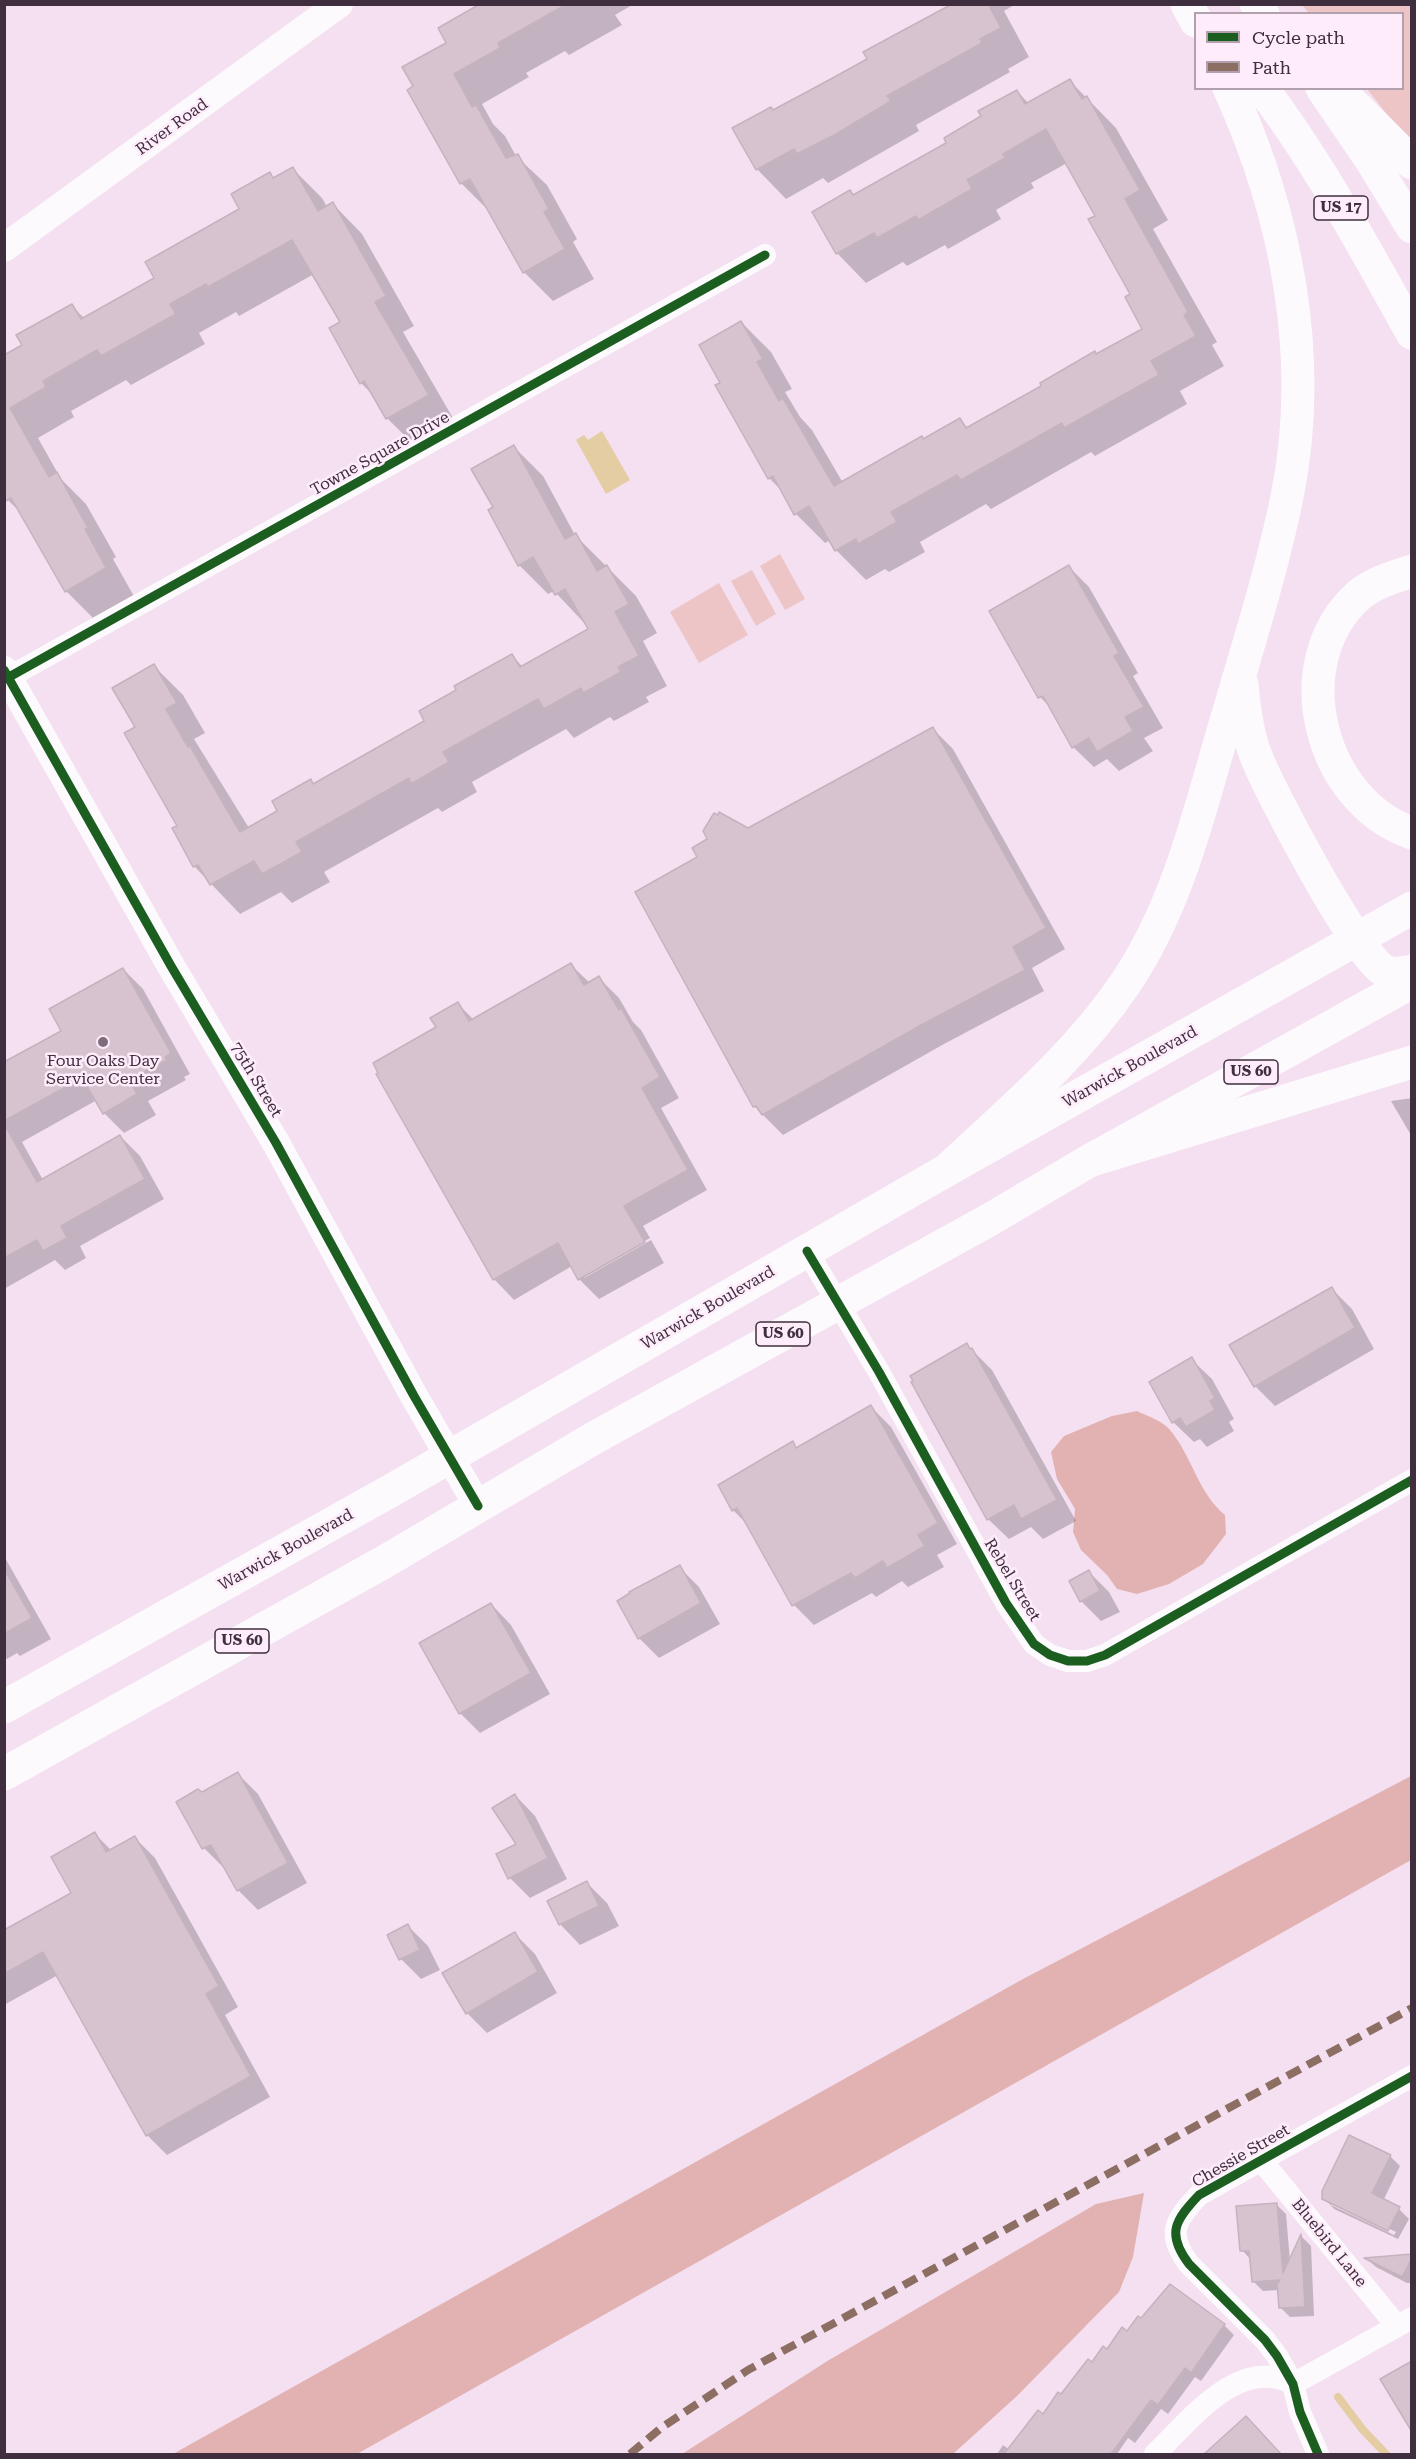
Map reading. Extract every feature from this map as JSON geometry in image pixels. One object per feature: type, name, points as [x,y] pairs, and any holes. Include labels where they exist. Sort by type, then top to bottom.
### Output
[{"type":"main road","points":[[947,1170],[1051,1074],[1089,1033],[1125,984],[1149,946],[1176,885],[1275,547],[1288,495],[1294,449],[1297,387],[1294,310],[1279,228],[1256,153],[1230,90]]},
{"type":"main road","name":"US 17","points":[[1263,90],[1302,143],[1328,185],[1412,333]]},
{"type":"main road","name":"US 17","points":[[1323,90],[1371,160],[1412,227]]},
{"type":"main road","points":[[1339,90],[1412,163]]},
{"type":"main road","points":[[1412,571],[1375,585],[1359,595],[1340,616],[1327,640],[1317,695],[1326,744],[1343,777],[1362,802],[1383,819],[1412,833]]},
{"type":"main road","points":[[1240,670],[1246,720],[1255,755],[1289,823],[1356,939],[1376,965],[1385,971],[1397,974],[1412,971]]},
{"type":"main road","name":"Warwick Boulevard","points":[[4,1707],[450,1457],[947,1170],[1412,908]]},
{"type":"main road","name":"US 60","points":[[4,1774],[594,1438],[989,1220],[1089,1161],[1412,982]]},
{"type":"main road","points":[[1089,1161],[1412,1062]]},
{"type":"street","name":"River Road","points":[[4,248],[339,4]]},
{"type":"street","name":"Towne Square Drive","points":[[7,674],[371,477],[765,255]]},
{"type":"street","name":"75th Street","points":[[7,674],[171,966],[276,1143],[478,1506]]},
{"type":"street","name":"Rebel Street","points":[[807,1251],[839,1303],[1006,1603],[1034,1644],[1050,1655],[1068,1661],[1087,1661],[1105,1655],[1412,1480]]},
{"type":"street","name":"Chessie Street","points":[[1317,2454],[1304,2423],[1293,2385],[1277,2355],[1178,2250],[1175,2235],[1177,2223],[1184,2210],[1199,2195],[1412,2076]]},
{"type":"street","name":"Bluebird Lane","points":[[1261,2160],[1404,2322]]},
{"type":"street","points":[[1155,2454],[1220,2392],[1239,2382],[1260,2377],[1282,2379],[1293,2385],[1404,2322]]},
{"type":"shaded area","points":[[1302,5],[1411,5],[1411,139],[1368,90],[1404,90],[1404,12],[1308,12]]},
{"type":"shaded area","points":[[602,431],[630,480],[606,494],[576,440],[584,435],[588,440]]},
{"type":"shaded area","points":[[780,554],[805,599],[785,610],[760,566]]},
{"type":"shaded area","points":[[752,570],[776,614],[756,626],[731,581]]},
{"type":"shaded area","points":[[719,583],[748,635],[699,663],[670,612]]},
{"type":"shaded area","points":[[1137,1411],[1163,1424],[1178,1440],[1208,1496],[1225,1515],[1226,1534],[1203,1564],[1169,1584],[1137,1594],[1117,1589],[1107,1575],[1081,1550],[1073,1532],[1075,1509],[1057,1479],[1051,1452],[1064,1436],[1112,1416]]},
{"type":"shaded area","points":[[1411,1776],[1411,1860],[357,2454],[173,2454],[1023,1979]]},
{"type":"shaded area","points":[[1144,2193],[1133,2257],[1119,2292],[1017,2396],[953,2454],[682,2454],[829,2360],[1096,2204]]},
{"type":"building","points":[[480,4],[567,4],[498,43],[500,48],[454,74],[472,107],[476,105],[506,158],[518,154],[549,209],[544,212],[565,249],[523,273],[470,179],[460,184],[407,90],[413,86],[402,67],[446,43],[438,28]]},
{"type":"building","points":[[952,4],[988,4],[1001,28],[980,39],[982,43],[887,96],[891,101],[836,134],[797,154],[794,149],[756,170],[732,128],[771,107],[773,110],[867,59],[863,52]]},
{"type":"building","points":[[1070,79],[1082,99],[1087,96],[1140,190],[1125,199],[1188,312],[1184,315],[1196,336],[1151,361],[1159,375],[1064,428],[1062,423],[961,480],[957,475],[891,512],[897,522],[858,544],[856,539],[835,551],[809,506],[794,515],[773,476],[768,479],[715,385],[720,383],[699,345],[741,321],[763,359],[757,362],[779,401],[783,398],[834,486],[922,436],[923,439],[960,418],[966,428],[1041,386],[1040,383],[1095,351],[1096,354],[1142,329],[1125,297],[1130,294],[1088,219],[1095,216],[1046,129],[1003,154],[1005,158],[967,180],[972,189],[918,220],[916,216],[877,238],[874,233],[836,254],[812,212],[850,190],[853,195],[946,143],[944,138],[981,116],[978,111],[1017,90],[1025,104]]},
{"type":"building","points":[[293,167],[318,211],[333,202],[386,296],[375,302],[429,395],[386,419],[364,381],[360,384],[329,328],[340,322],[292,240],[208,287],[206,284],[170,304],[176,314],[101,356],[97,350],[43,381],[46,387],[10,408],[49,477],[57,472],[88,528],[85,529],[106,568],[65,592],[11,498],[4,502],[4,355],[22,345],[16,335],[72,304],[81,319],[154,278],[145,262],[239,209],[231,194],[270,172],[273,178]]},
{"type":"building","points":[[514,445],[565,539],[576,533],[597,571],[607,565],[629,604],[615,612],[639,656],[618,667],[621,672],[583,693],[581,688],[544,709],[538,699],[443,752],[449,762],[411,784],[409,778],[296,842],[302,852],[262,874],[254,861],[210,885],[198,865],[193,867],[172,828],[177,826],[124,733],[135,727],[112,688],[154,664],[177,703],[166,709],[240,832],[277,811],[272,801],[311,779],[313,784],[424,721],[419,711],[456,690],[454,686],[512,654],[520,667],[588,629],[565,589],[555,595],[533,557],[518,566],[488,510],[493,507],[471,469]]},
{"type":"building","points":[[1069,565],[1119,653],[1114,656],[1144,707],[1125,717],[1133,731],[1097,752],[1089,738],[1072,748],[1043,696],[1038,698],[989,611]]},
{"type":"building","points":[[933,727],[1046,928],[1013,947],[1025,970],[923,1024],[762,1115],[756,1106],[753,1107],[635,892],[697,857],[692,848],[707,839],[703,831],[714,813],[718,815],[719,812],[748,828]]},
{"type":"building","points":[[571,963],[584,985],[599,976],[619,1010],[621,1008],[660,1077],[642,1088],[688,1170],[624,1206],[645,1242],[578,1280],[558,1243],[493,1280],[376,1074],[378,1073],[373,1063],[436,1027],[430,1018],[458,1002],[469,1021]]},
{"type":"building","name":"Four Oaks Day Service Center","points":[[123,968],[171,1053],[165,1057],[167,1060],[129,1080],[137,1094],[103,1114],[82,1078],[4,1121],[4,1062],[61,1031],[49,1009]]},
{"type":"building","name":"Four Oaks Day Service Center","points":[[4,1124],[37,1182],[120,1135],[145,1179],[61,1226],[67,1238],[43,1251],[37,1240],[4,1258]]},
{"type":"building","points":[[1332,1287],[1355,1328],[1254,1387],[1229,1345]]},
{"type":"building","points":[[967,1343],[970,1349],[972,1348],[1057,1500],[1021,1519],[1014,1505],[987,1520],[911,1382],[913,1381],[910,1376]]},
{"type":"building","points":[[1192,1357],[1215,1398],[1210,1401],[1215,1410],[1186,1427],[1180,1418],[1172,1423],[1149,1382]]},
{"type":"building","points":[[871,1405],[938,1523],[918,1535],[925,1546],[887,1568],[883,1561],[855,1578],[851,1573],[792,1606],[737,1508],[732,1511],[718,1485],[793,1441],[796,1448]]},
{"type":"building","points":[[680,1565],[701,1603],[638,1639],[617,1601],[629,1592]]},
{"type":"building","points":[[4,1569],[32,1618],[4,1634]]},
{"type":"building","points":[[1089,1570],[1100,1591],[1080,1602],[1069,1581]]},
{"type":"building","points":[[491,1603],[531,1673],[459,1714],[419,1643]]},
{"type":"building","points":[[238,1772],[288,1863],[237,1891],[211,1845],[202,1849],[176,1802],[198,1789],[202,1792]]},
{"type":"building","points":[[515,1794],[548,1858],[508,1879],[496,1854],[516,1844],[492,1808]]},
{"type":"building","points":[[95,1832],[106,1852],[135,1836],[219,1986],[206,1994],[251,2076],[146,2136],[43,1952],[4,1974],[4,1930],[71,1893],[51,1857]]},
{"type":"building","points":[[587,1881],[599,1906],[559,1925],[547,1901]]},
{"type":"building","points":[[408,1924],[420,1950],[399,1960],[387,1935]]},
{"type":"building","points":[[515,1932],[538,1972],[466,2014],[442,1973]]},
{"type":"building","points":[[1349,2135],[1391,2155],[1372,2193],[1400,2207],[1388,2231],[1322,2199],[1322,2191]]},
{"type":"building","points":[[1277,2203],[1283,2273],[1301,2234],[1305,2307],[1279,2308],[1277,2284],[1280,2280],[1252,2282],[1249,2251],[1240,2251],[1236,2206]]},
{"type":"building","points":[[1412,2254],[1402,2277],[1364,2258]]},
{"type":"building","points":[[1170,2284],[1225,2324],[1191,2373],[1185,2368],[1158,2405],[1151,2400],[1111,2454],[1004,2454],[1038,2410],[1043,2414],[1058,2392],[1061,2394],[1088,2359],[1092,2362],[1103,2346],[1107,2349],[1122,2327],[1127,2331],[1138,2316],[1141,2318]]},
{"type":"building","points":[[1412,2361],[1412,2432],[1380,2379]]},
{"type":"building","points":[[1246,2416],[1281,2454],[1204,2454]]},
{"type":"waterway","points":[[1338,2397],[1363,2430],[1386,2454]]},
{"type":"marked path","points":[[630,2454],[661,2428],[748,2370],[1412,2008]]},
{"type":"cycle path","points":[[9,677],[765,255]]},
{"type":"cycle path","points":[[4,670],[171,966],[276,1143],[414,1396],[478,1506]]},
{"type":"cycle path","points":[[807,1251],[879,1372],[1006,1603],[1034,1644],[1050,1655],[1068,1661],[1087,1661],[1105,1655],[1412,1480]]},
{"type":"cycle path","points":[[1318,2454],[1300,2412],[1293,2384],[1277,2356],[1265,2340],[1189,2264],[1177,2244],[1176,2228],[1184,2212],[1199,2195],[1412,2076]]},
{"type":"place","name":"Four Oaks Day Service Center","points":[[103,1042]]}]
